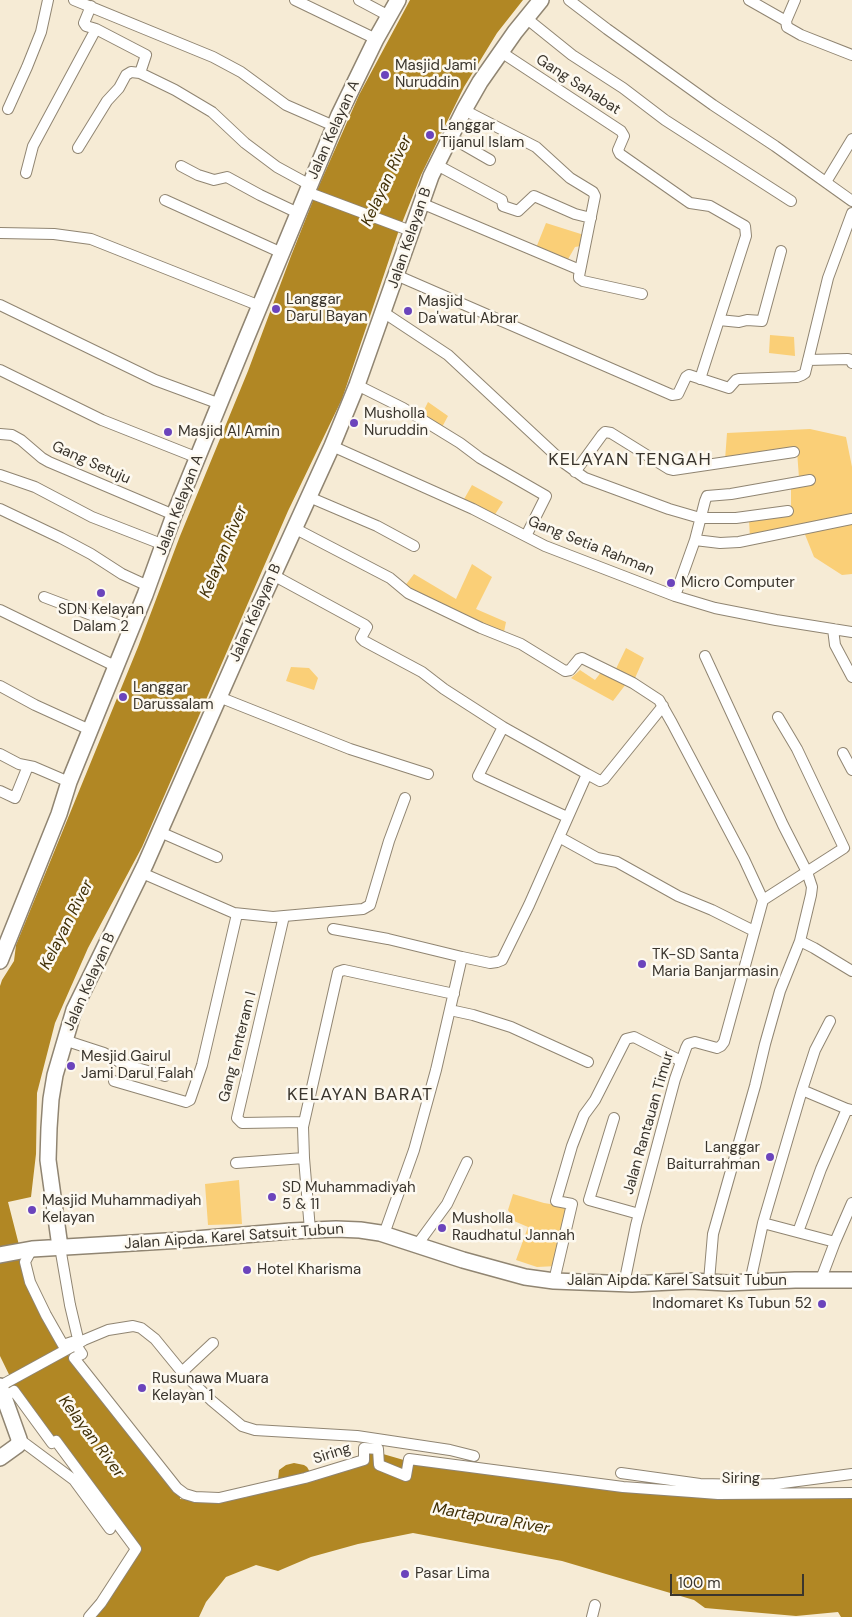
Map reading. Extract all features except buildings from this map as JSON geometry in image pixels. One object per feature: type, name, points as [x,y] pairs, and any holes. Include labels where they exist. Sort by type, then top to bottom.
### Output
[{"type":"street","points":[[8,109],[41,32],[48,0]]},
{"type":"street","points":[[74,0],[213,57],[241,72],[286,105],[334,126]]},
{"type":"street","points":[[295,0],[376,39]]},
{"type":"street","points":[[359,0],[389,16]]},
{"type":"street","name":"Jalan Kelayan A","points":[[1,954],[59,814],[69,782],[131,630],[174,515],[334,126],[376,39],[398,0]]},
{"type":"street","name":"Jalan Kelayan B","points":[[60,1247],[48,1160],[49,1128],[55,1075],[74,1010],[142,873],[332,446],[357,385],[383,312],[396,275],[408,230],[437,164],[480,82],[540,0]]},
{"type":"street","points":[[569,0],[606,29],[713,105],[852,201]]},
{"type":"street","points":[[749,0],[786,21]]},
{"type":"street","points":[[795,0],[786,21],[787,27],[794,32],[852,55]]},
{"type":"street","points":[[90,6],[84,23],[86,26],[96,29],[146,55],[140,72]]},
{"type":"street","points":[[526,18],[572,55],[623,88],[665,120],[791,201]]},
{"type":"street","points":[[26,173],[33,146],[96,29]]},
{"type":"street","name":"Gang Sahabat","points":[[501,52],[621,131],[624,139],[618,152],[690,204],[715,208],[745,226],[746,236],[719,320]]},
{"type":"street","points":[[78,148],[107,101],[126,76],[131,72],[140,72],[208,109],[245,143],[309,190],[408,230]]},
{"type":"street","points":[[464,110],[536,147],[570,178],[593,192],[595,196],[579,276],[583,281],[642,294]]},
{"type":"street","points":[[450,137],[490,160]]},
{"type":"street","points":[[826,182],[852,139]]},
{"type":"street","points":[[437,164],[502,200],[503,206],[518,211],[534,196],[575,214],[590,218]]},
{"type":"street","points":[[181,166],[214,180],[227,176],[260,195],[298,213]]},
{"type":"street","points":[[165,200],[282,253]]},
{"type":"street","points":[[421,203],[580,270]]},
{"type":"street","points":[[396,275],[672,395],[678,394],[687,375],[728,388],[739,379],[799,376],[805,373],[828,278],[852,212]]},
{"type":"street","points":[[0,233],[54,234],[91,239],[260,306]]},
{"type":"street","points":[[700,379],[719,320],[739,322],[762,320],[781,251]]},
{"type":"street","points":[[0,305],[156,380],[220,404]]},
{"type":"street","points":[[383,312],[448,355],[564,463],[585,478],[669,509],[700,518],[736,518],[788,510]]},
{"type":"street","points":[[808,360],[848,359],[852,363]]},
{"type":"street","points":[[0,370],[102,420],[198,458]]},
{"type":"street","points":[[357,385],[402,408],[546,496],[526,536]]},
{"type":"street","points":[[575,472],[605,432],[611,433],[673,470],[794,452]]},
{"type":"street","name":"Gang Setuju","points":[[0,434],[12,435],[22,440],[49,462],[174,515]]},
{"type":"street","name":"Gang Setia Rahman","points":[[332,446],[464,505],[545,546],[676,596],[716,608],[852,632]]},
{"type":"street","points":[[0,475],[34,488],[92,517],[164,545]]},
{"type":"street","points":[[676,596],[695,540],[705,500],[709,495],[731,494],[810,480]]},
{"type":"street","points":[[309,497],[377,526],[414,546]]},
{"type":"street","points":[[0,509],[62,538],[122,574],[148,586]]},
{"type":"street","points":[[695,540],[720,543],[739,542],[852,519]]},
{"type":"street","points":[[294,528],[390,578],[408,593],[481,628],[520,644],[565,671],[570,670],[582,658],[647,691],[663,706],[744,859],[763,900],[848,845],[778,716]]},
{"type":"street","points":[[273,575],[366,625],[367,627],[361,638],[364,641],[422,672],[444,689],[503,726],[600,780],[604,779],[656,712],[663,706]]},
{"type":"street","points":[[44,596],[131,630]]},
{"type":"street","points":[[0,610],[115,666]]},
{"type":"street","points":[[833,629],[834,645],[852,677]]},
{"type":"street","points":[[705,656],[783,825],[807,872],[811,894],[800,941],[780,991],[713,1234],[709,1281]]},
{"type":"street","points":[[0,686],[35,705],[90,730]]},
{"type":"street","points":[[219,697],[350,749],[428,774]]},
{"type":"street","points":[[503,726],[478,776],[568,817]]},
{"type":"street","points":[[843,753],[852,770]]},
{"type":"street","points":[[0,754],[69,782]]},
{"type":"street","points":[[0,791],[15,798],[28,766]]},
{"type":"street","points":[[333,929],[388,939],[490,963],[502,960],[527,911],[587,774]]},
{"type":"street","points":[[142,873],[237,914],[284,916],[356,910],[368,907],[405,798]]},
{"type":"street","points":[[160,832],[217,857]]},
{"type":"street","points":[[558,837],[598,858],[616,862],[678,896],[712,910],[754,931]]},
{"type":"street","name":"Jalan Rantauan Timur","points":[[624,1284],[639,1214],[681,1061],[688,1044],[695,1042],[717,1048],[724,1042],[763,900]]},
{"type":"street","points":[[114,1081],[186,1102],[190,1100],[202,1065],[237,914]]},
{"type":"street","name":"Gang Tenteram I","points":[[284,916],[237,1118],[242,1123],[304,1122]]},
{"type":"street","points":[[800,941],[852,971]]},
{"type":"street","points":[[384,1234],[414,1150],[462,957]]},
{"type":"street","points":[[310,1230],[304,1158],[304,1122],[338,972],[344,970],[454,994]]},
{"type":"street","points":[[450,1010],[510,1027],[588,1062]]},
{"type":"street","points":[[750,1282],[763,1224],[802,1090],[815,1050],[830,1021]]},
{"type":"street","points":[[554,1281],[572,1204],[556,1201],[572,1146],[584,1115],[596,1100],[626,1039],[634,1037],[681,1061]]},
{"type":"street","points":[[64,1040],[104,1053],[123,1064],[165,1076]]},
{"type":"street","points":[[798,1232],[820,1169],[850,1110],[802,1090]]},
{"type":"street","points":[[614,1118],[589,1200],[639,1214]]},
{"type":"street","points":[[236,1163],[304,1158]]},
{"type":"street","points":[[417,1245],[447,1204],[467,1162]]},
{"type":"street","points":[[821,1279],[851,1205]]},
{"type":"street","points":[[763,1224],[835,1242]]},
{"type":"street","name":"Jalan Aipda. Karel Satsuit Tubun","points":[[0,1255],[60,1247],[310,1230],[360,1230],[384,1234],[489,1268],[525,1277],[554,1281],[624,1284],[691,1281],[852,1280]]},
{"type":"street","points":[[60,1247],[70,1304],[74,1345]]},
{"type":"street","points":[[28,1250],[25,1262],[30,1282],[63,1345],[72,1342],[74,1345]]},
{"type":"street","points":[[2,1388],[74,1345],[108,1330],[132,1326],[141,1328],[155,1339],[182,1372],[242,1426],[255,1430],[361,1437],[450,1450],[474,1456]]},
{"type":"street","points":[[182,1372],[213,1343]]},
{"type":"street","name":"Siring","points":[[74,1345],[82,1354],[74,1358],[172,1482],[185,1494],[195,1497],[219,1498],[313,1476],[364,1460],[364,1448],[378,1449],[379,1465],[406,1476],[409,1459],[622,1487],[718,1494],[852,1493]]},
{"type":"street","points":[[0,1458],[18,1445],[19,1438],[2,1388]]},
{"type":"street","points":[[2,1388],[14,1391],[52,1443],[56,1440],[136,1549],[106,1596],[89,1617]]},
{"type":"street","points":[[361,1437],[360,1445],[364,1448]]},
{"type":"street","points":[[19,1438],[74,1480],[110,1529]]},
{"type":"street","points":[[621,1473],[700,1484],[751,1485],[775,1484],[852,1474]]},
{"type":"street","points":[[592,1617],[595,1605]]},
{"type":"shaded area","points":[[546,223],[584,235],[581,246],[575,247],[567,261],[536,248]]},
{"type":"shaded area","points":[[770,335],[794,337],[795,356],[769,353]]},
{"type":"shaded area","points":[[428,402],[448,416],[441,429],[422,414]]},
{"type":"shaded area","points":[[810,429],[846,437],[852,467],[852,574],[842,575],[814,557],[802,527],[750,538],[749,520],[791,514],[791,486],[799,478],[797,451],[725,460],[727,433]]},
{"type":"shaded area","points":[[472,485],[503,502],[494,516],[463,501]]},
{"type":"shaded area","points":[[472,564],[492,577],[476,609],[506,622],[504,632],[489,628],[404,587],[414,574],[456,599]]},
{"type":"shaded area","points":[[626,648],[644,658],[635,678],[626,684],[613,701],[571,678],[580,670],[595,680],[602,671],[613,675]]},
{"type":"shaded area","points":[[291,667],[309,668],[318,678],[314,690],[286,681]]},
{"type":"shaded area","points":[[239,1180],[242,1224],[208,1225],[205,1184]]},
{"type":"shaded area","points":[[513,1194],[544,1203],[568,1207],[557,1266],[537,1267],[516,1260],[528,1227],[514,1221],[508,1210]]},
{"type":"water","points":[[410,0],[523,0],[497,33],[464,87],[421,175],[398,233],[342,399],[288,511],[142,847],[88,948],[55,1023],[37,1093],[36,1154],[31,1197],[8,1202],[19,1245],[61,1346],[180,1495],[180,1499],[217,1501],[217,1503],[235,1497],[244,1498],[269,1489],[277,1490],[279,1470],[286,1465],[294,1463],[304,1465],[314,1479],[331,1473],[340,1473],[343,1470],[368,1462],[368,1452],[383,1454],[414,1463],[496,1475],[852,1497],[852,1617],[841,1617],[838,1612],[796,1616],[705,1608],[694,1600],[562,1561],[413,1533],[358,1544],[311,1557],[278,1571],[256,1565],[226,1577],[206,1602],[199,1617],[94,1617],[136,1556],[131,1539],[51,1433],[48,1434],[20,1397],[0,1356],[0,986],[14,961],[16,945],[138,647],[180,536],[248,371],[318,188],[359,95]]},
{"type":"place","name":"Masjid Jami Nuruddin","points":[[385,75]]},
{"type":"place","name":"Langgar Tijanul Islam","points":[[430,135]]},
{"type":"place","name":"Langgar Darul Bayan","points":[[276,309]]},
{"type":"place","name":"Masjid Da'watul Abrar","points":[[408,311]]},
{"type":"place","name":"Musholla Nuruddin","points":[[354,423]]},
{"type":"place","name":"Masjid Al Amin","points":[[168,432]]},
{"type":"place","name":"Micro Computer","points":[[671,583]]},
{"type":"place","name":"SDN Kelayan Dalam 2","points":[[101,593]]},
{"type":"place","name":"Langgar Darussalam","points":[[123,697]]},
{"type":"place","name":"TK-SD Santa Maria Banjarmasin","points":[[642,964]]},
{"type":"place","name":"Mesjid Gairul Jami Darul Falah","points":[[71,1066]]},
{"type":"place","name":"Langgar Baiturrahman","points":[[770,1157]]},
{"type":"place","name":"SD Muhammadiyah 5 & 11","points":[[272,1197]]},
{"type":"place","name":"Masjid Muhammadiyah Kelayan","points":[[32,1210]]},
{"type":"place","name":"Musholla Raudhatul Jannah","points":[[442,1228]]},
{"type":"place","name":"Hotel Kharisma","points":[[247,1270]]},
{"type":"place","name":"Indomaret Ks Tubun 52","points":[[822,1304]]},
{"type":"place","name":"Rusunawa Muara Kelayan 1","points":[[142,1388]]},
{"type":"place","name":"Pasar Lima","points":[[405,1574]]},
{"type":"district","name":"KELAYAN TENGAH","points":[[630,460]]},
{"type":"district","name":"KELAYAN BARAT","points":[[360,1095]]},
{"type":"water label","name":"Kelayan River","points":[[387,181]]},
{"type":"water label","name":"Kelayan River","points":[[224,552]]},
{"type":"water label","name":"Kelayan River","points":[[67,925]]},
{"type":"water label","name":"Kelayan River","points":[[91,1437]]},
{"type":"water label","name":"Martapura River","points":[[491,1519]]}]
